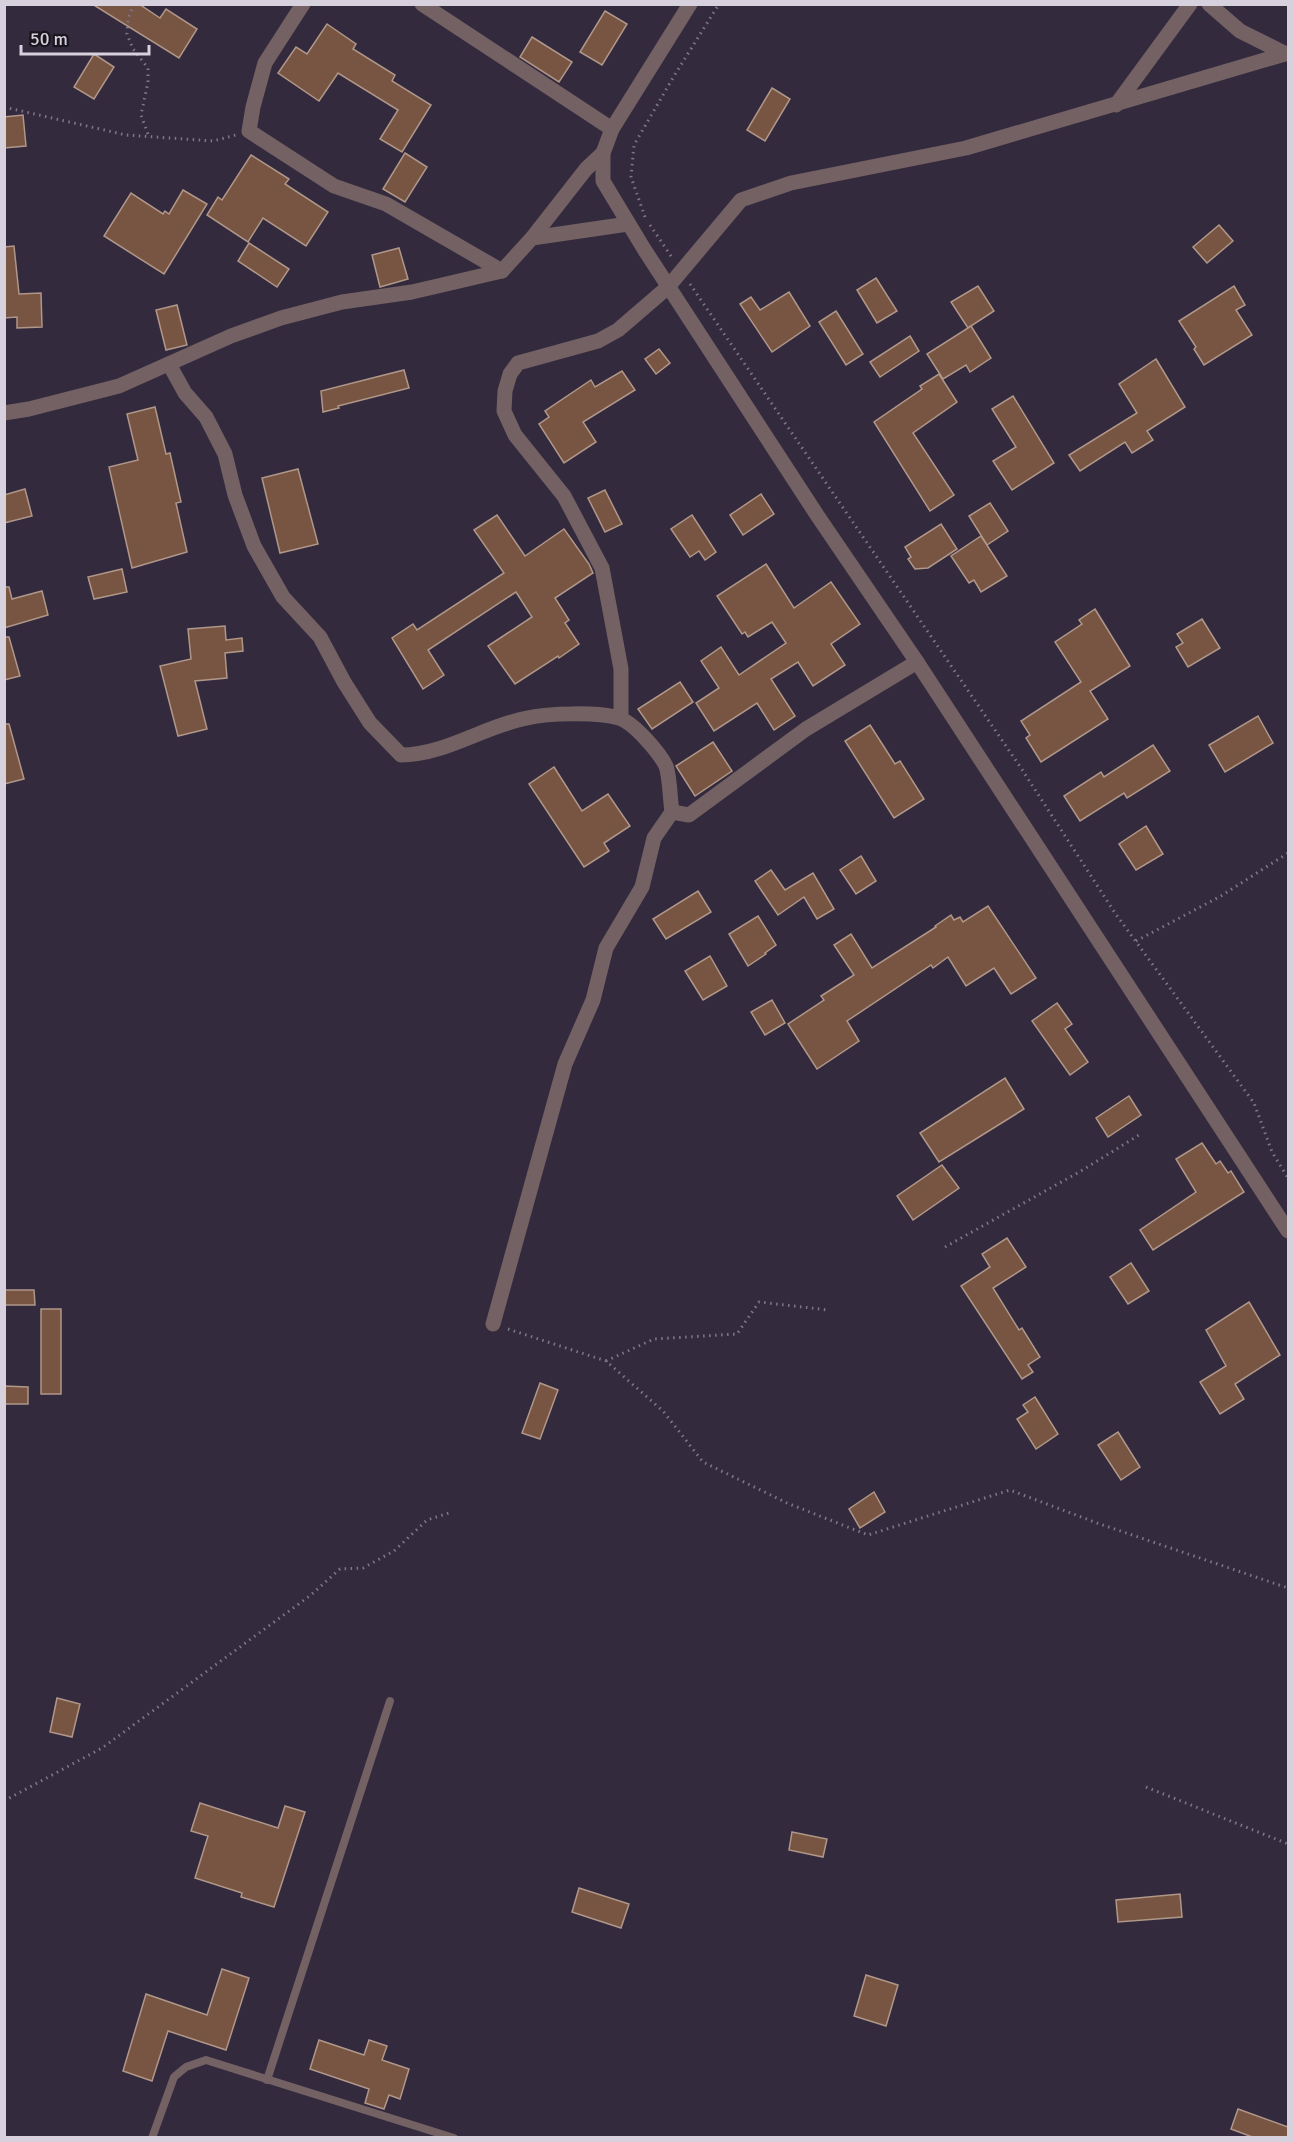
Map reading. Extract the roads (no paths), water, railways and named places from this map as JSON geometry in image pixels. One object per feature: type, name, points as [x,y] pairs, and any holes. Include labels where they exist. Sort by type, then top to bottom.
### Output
[{"type":"street","points":[[303,4],[265,63],[249,131],[334,186],[394,208],[502,271]]},
{"type":"street","points":[[422,4],[612,129]]},
{"type":"street","points":[[690,4],[612,129],[603,153],[603,181],[628,224],[817,515],[917,662],[1288,1231]]},
{"type":"street","points":[[1116,105],[1190,4]]},
{"type":"street","points":[[1209,4],[1240,31],[1287,53]]},
{"type":"street","points":[[621,718],[621,669],[602,568],[564,496],[515,435],[504,411],[505,391],[510,374],[518,363],[598,341],[618,330],[668,286],[741,200],[791,183],[966,148],[1287,53]]},
{"type":"street","points":[[4,413],[29,409],[119,386],[231,336],[280,318],[342,302],[412,292],[502,271],[532,238],[586,169],[603,153]]},
{"type":"street","points":[[532,238],[628,224]]},
{"type":"street","points":[[169,364],[185,393],[206,417],[225,454],[235,495],[254,546],[277,586],[298,615],[320,637],[344,682],[370,723],[401,755],[418,755],[446,747],[466,737],[528,717],[600,715],[621,718],[643,735],[666,767],[672,812],[654,838],[642,887],[606,948],[593,1000],[565,1064],[493,1324]]},
{"type":"street","points":[[672,812],[689,815],[806,729],[917,662]]},
{"type":"lane","points":[[267,2080],[390,1701]]},
{"type":"lane","points":[[152,2138],[174,2077],[186,2067],[206,2060],[454,2138]]}]
